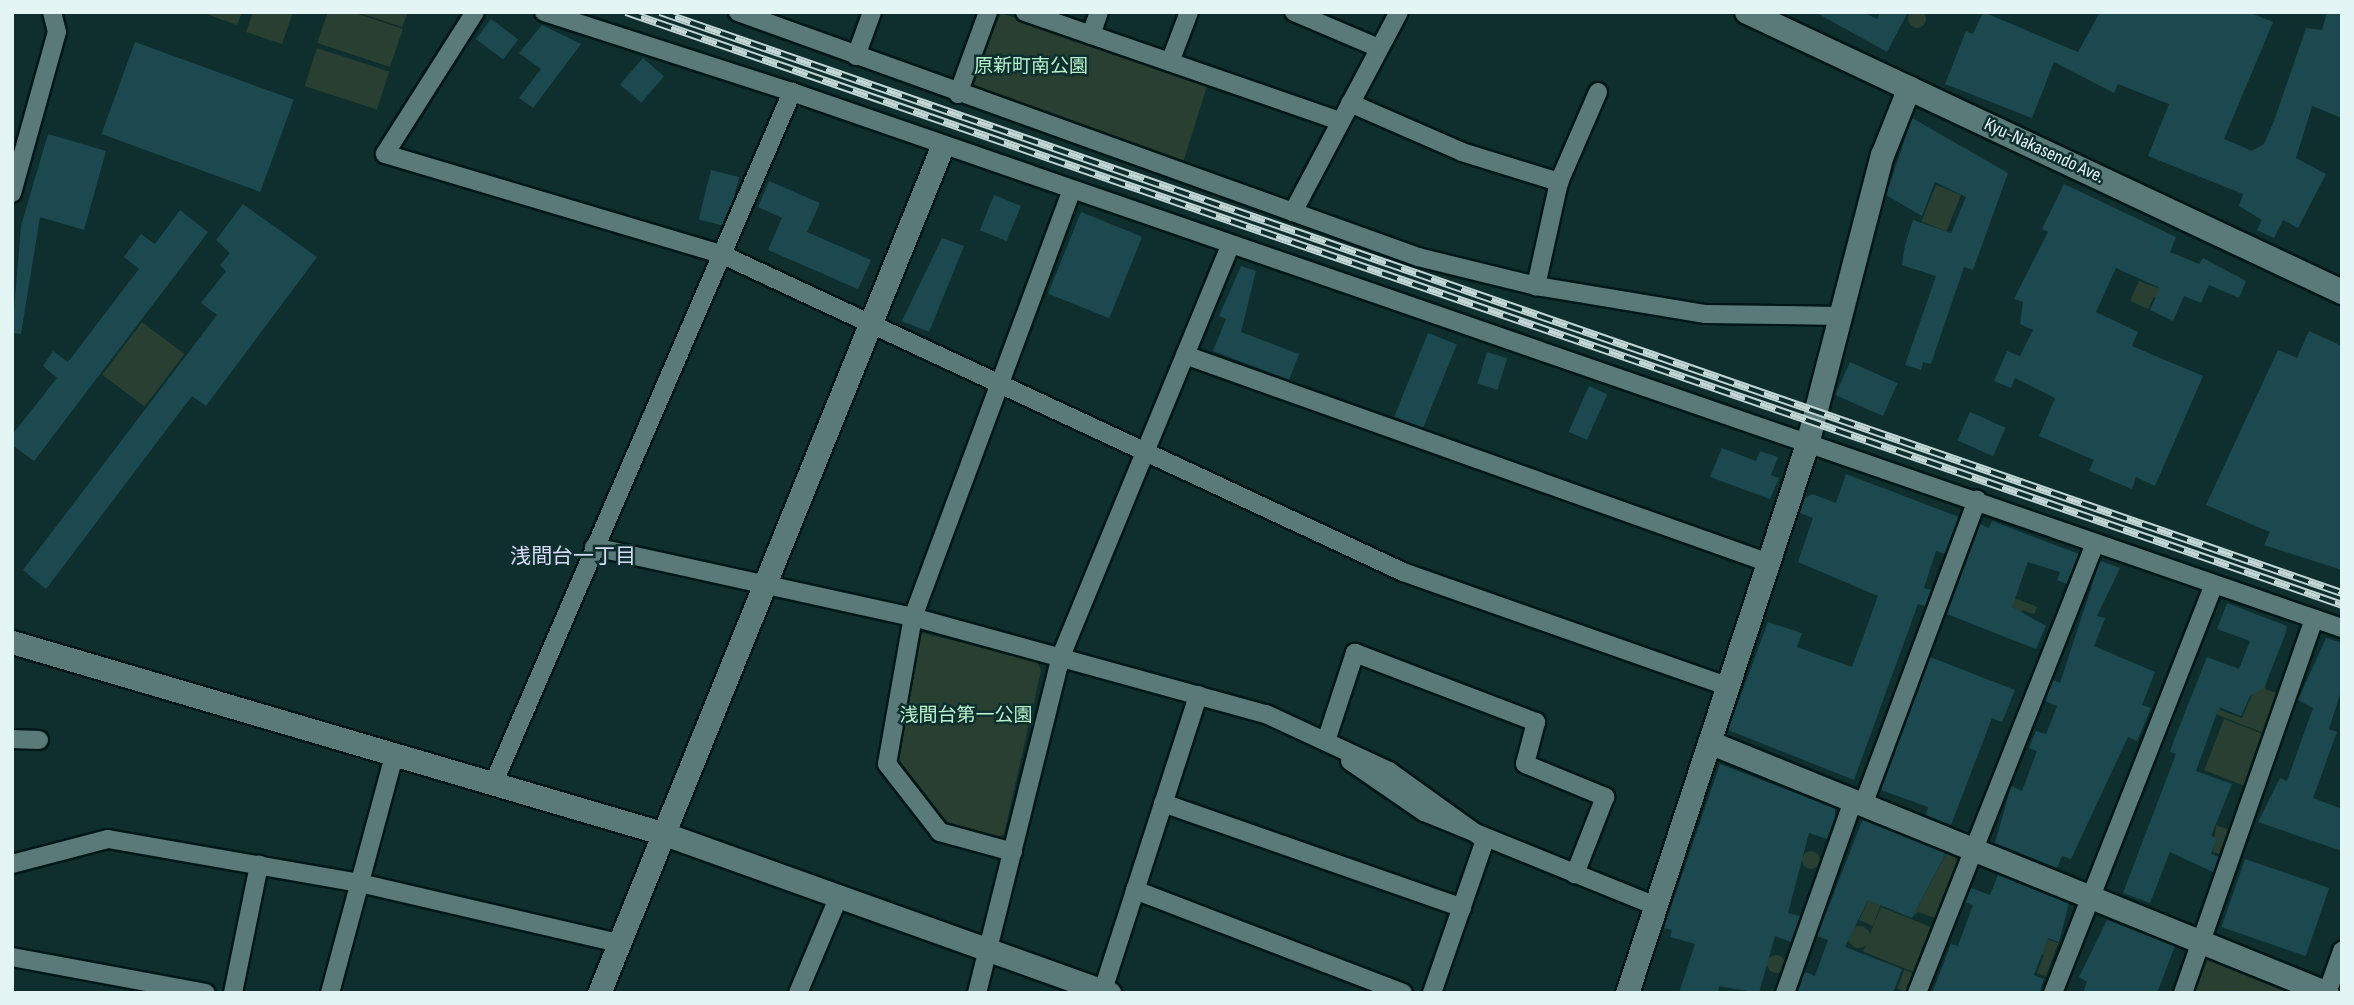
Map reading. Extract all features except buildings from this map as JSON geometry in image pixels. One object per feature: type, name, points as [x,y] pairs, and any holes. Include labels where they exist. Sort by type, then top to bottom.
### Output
[{"type":"main road","name":"Kyu-Nakasendo Ave.","points":[[1746,12],[2342,292]]},
{"type":"street","points":[[12,193],[57,32],[52,12]]},
{"type":"street","points":[[475,12],[385,154],[723,255],[867,325],[1145,450],[1403,572],[1727,686]]},
{"type":"street","points":[[544,12],[792,92],[1071,193],[1977,500],[2213,586],[2342,628]]},
{"type":"street","points":[[738,12],[758,16],[958,94],[1418,257],[1536,286],[1706,314],[1841,316]]},
{"type":"street","points":[[856,56],[872,12]]},
{"type":"street","points":[[958,94],[988,12]]},
{"type":"street","points":[[1025,12],[1340,121]]},
{"type":"street","points":[[1091,35],[1100,12]]},
{"type":"street","points":[[1170,62],[1189,12]]},
{"type":"street","points":[[1294,12],[1380,48]]},
{"type":"street","points":[[1293,212],[1399,12]]},
{"type":"street","points":[[1627,993],[1766,562],[1807,444],[1882,155],[1909,88]]},
{"type":"street","points":[[494,782],[792,92]]},
{"type":"street","points":[[1536,286],[1559,182],[1598,92]]},
{"type":"street","points":[[1350,103],[1462,152],[1559,182]]},
{"type":"street","points":[[599,993],[867,325],[942,147]]},
{"type":"street","points":[[1013,852],[940,832],[887,764],[913,617],[1002,385],[1071,193]]},
{"type":"street","points":[[978,993],[1061,656],[1230,246]]},
{"type":"street","points":[[1185,355],[1766,562]]},
{"type":"street","points":[[1785,993],[1977,500]]},
{"type":"street","points":[[1917,993],[2095,543]]},
{"type":"street","points":[[594,547],[913,617],[1265,714],[1326,741],[1405,801],[1485,840],[1655,906]]},
{"type":"street","points":[[2053,993],[2213,586]]},
{"type":"street","points":[[2183,993],[2315,619]]},
{"type":"street","points":[[12,642],[662,833],[1106,992],[1135,890],[1198,695]]},
{"type":"street","points":[[1326,741],[1355,653],[1536,722],[1525,764],[1605,797],[1575,874]]},
{"type":"street","points":[[12,739],[39,740]]},
{"type":"street","points":[[1709,743],[2327,993],[2342,951]]},
{"type":"street","points":[[330,993],[394,755]]},
{"type":"street","points":[[1163,803],[1461,908]]},
{"type":"street","points":[[12,864],[108,839],[360,883],[618,943]]},
{"type":"street","points":[[1432,993],[1485,840]]},
{"type":"street","points":[[233,993],[259,865]]},
{"type":"street","points":[[1135,890],[1403,993]]},
{"type":"street","points":[[798,993],[839,896]]},
{"type":"street","points":[[12,957],[206,993]]},
{"type":"green space","points":[[1917,10],[1923,13],[1926,19],[1923,25],[1917,28],[1911,25],[1908,19],[1911,13]]},
{"type":"green space","points":[[201,12],[242,12],[237,25]]},
{"type":"green space","points":[[253,12],[293,12],[282,44],[246,32]]},
{"type":"green space","points":[[328,12],[352,12],[403,29],[390,67],[317,43]]},
{"type":"green space","points":[[357,12],[408,12],[402,27]]},
{"type":"green space","name":"原新町南公園","points":[[1001,13],[1207,86],[1183,163],[974,92],[969,83]]},
{"type":"green space","points":[[317,48],[389,71],[377,110],[305,86]]},
{"type":"green space","points":[[1936,185],[1961,195],[1946,231],[1921,221]]},
{"type":"green space","points":[[2163,277],[2161,300],[2154,297],[2148,309],[2130,301],[2139,281],[2158,288]]},
{"type":"green space","points":[[142,322],[184,354],[145,407],[102,375]]},
{"type":"green space","points":[[2014,598],[2037,607],[2034,614],[2022,610],[2014,628],[2008,614]]},
{"type":"green space","name":"浅間台第一公園","points":[[918,632],[1037,661],[1041,671],[1004,834],[992,842],[943,828],[891,761]]},
{"type":"green space","points":[[2260,677],[2267,680],[2265,689],[2279,694],[2264,733],[2215,714],[2219,703],[2220,710],[2242,718]]},
{"type":"green space","points":[[2224,719],[2266,735],[2246,786],[2204,770]]},
{"type":"green space","points":[[2216,825],[2232,831],[2222,855],[2213,852]]},
{"type":"green space","points":[[1948,850],[1959,862],[1938,919],[1918,912],[1912,918]]},
{"type":"green space","points":[[1807,851],[1815,851],[1820,860],[1818,867],[1807,869],[1802,864],[1802,856]]},
{"type":"green space","points":[[1874,888],[1882,901],[1873,926],[1859,920]]},
{"type":"green space","points":[[1881,907],[1934,928],[1916,973],[1863,952]]},
{"type":"green space","points":[[1859,926],[1867,929],[1870,937],[1867,945],[1859,948],[1851,945],[1848,937],[1851,929]]},
{"type":"green space","points":[[2033,934],[2058,943],[2046,976],[2037,973],[2044,955],[2027,949]]},
{"type":"green space","points":[[1776,955],[1782,958],[1785,964],[1782,970],[1776,973],[1770,970],[1767,964],[1770,958]]},
{"type":"green space","points":[[2205,958],[2292,993],[2192,993]]},
{"type":"green space","points":[[1904,970],[1915,974],[1908,993],[1897,989]]},
{"type":"railway","points":[[626,12],[2342,605]]},
{"type":"railway","points":[[660,12],[2342,593]]},
{"type":"district","name":"浅間台一丁目","points":[[573,557]]}]
